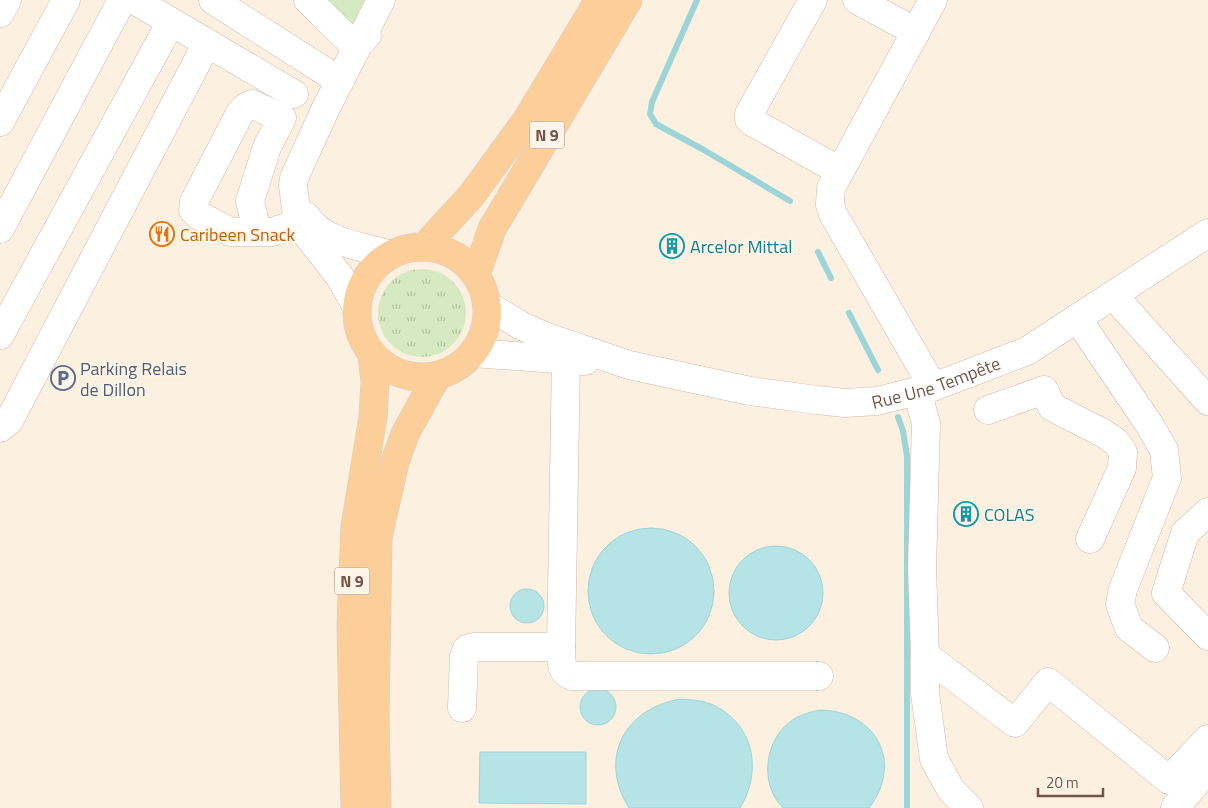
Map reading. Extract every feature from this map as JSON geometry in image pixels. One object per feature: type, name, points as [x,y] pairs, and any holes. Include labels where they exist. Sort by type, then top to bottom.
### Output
[{"type":"main road","name":"N 9","points":[[424,247],[471,196],[526,121],[599,0]]},
{"type":"main road","name":"N 9","points":[[476,275],[492,229],[628,0]]},
{"type":"main road","points":[[424,247],[444,250],[456,256],[476,275],[484,289],[487,305],[487,322],[482,338],[473,354],[463,364],[437,376],[420,378],[402,375],[386,367],[372,355],[360,332],[357,307],[363,286],[374,268],[391,254],[407,248],[424,247]]},
{"type":"main road","name":"N 9","points":[[355,808],[350,626],[355,527],[372,417],[375,382],[372,355]]},
{"type":"main road","name":"N 9","points":[[377,808],[375,717],[378,537],[395,462],[405,434],[437,376]]},
{"type":"street","points":[[0,13],[7,0]]},
{"type":"street","points":[[0,122],[66,0]]},
{"type":"street","points":[[0,229],[122,0]]},
{"type":"street","points":[[134,0],[294,94],[325,110]]},
{"type":"street","points":[[213,0],[340,82]]},
{"type":"street","points":[[308,0],[356,47]]},
{"type":"street","points":[[357,307],[340,277],[296,211],[293,186],[294,178],[325,110],[381,0]]},
{"type":"street","points":[[356,47],[397,0]]},
{"type":"street","points":[[814,0],[749,114],[749,119],[840,171]]},
{"type":"street","points":[[857,0],[916,32]]},
{"type":"street","points":[[934,0],[831,188],[830,205],[925,389],[926,423],[922,568],[925,694],[934,760],[951,790],[969,808]]},
{"type":"street","points":[[0,335],[171,22]]},
{"type":"street","points":[[0,428],[9,421],[207,42]]},
{"type":"street","points":[[257,232],[250,201],[267,147],[294,94]]},
{"type":"street","points":[[282,118],[252,104],[240,113],[194,202],[193,210],[198,215],[231,232],[272,232],[296,211]]},
{"type":"street","points":[[296,211],[333,239],[391,254]]},
{"type":"street","name":"Rue Une Tempête","points":[[473,354],[566,359],[629,365],[750,391],[845,404],[877,401],[925,389],[1027,351],[1208,233]]},
{"type":"street","points":[[1113,295],[1208,401]]},
{"type":"street","name":"Rue Une Tempête","points":[[487,305],[520,325],[544,336],[629,365]]},
{"type":"street","points":[[1077,318],[1149,424],[1164,450],[1167,478],[1123,589],[1120,604],[1129,628],[1155,648]]},
{"type":"street","points":[[1027,351],[1052,408],[1103,433],[1116,442],[1123,452],[1122,468],[1090,539]]},
{"type":"street","points":[[566,359],[562,669],[566,674],[572,676],[819,676]]},
{"type":"street","points":[[988,410],[1044,390]]},
{"type":"street","points":[[1208,512],[1185,533],[1166,594],[1208,636]]},
{"type":"street","points":[[462,708],[464,656],[467,649],[474,647],[561,647]]},
{"type":"street","points":[[925,655],[1015,723],[1048,682],[1169,780],[1208,738]]},
{"type":"street","points":[[1175,808],[1208,769]]},
{"type":"green space","points":[[320,0],[367,0],[350,31]]},
{"type":"green space","points":[[422,269],[439,272],[447,276],[459,288],[463,296],[466,313],[463,330],[459,338],[447,350],[439,354],[422,357],[405,354],[397,350],[385,338],[381,330],[378,313],[381,296],[385,288],[397,276],[405,272]]},
{"type":"water","points":[[651,528],[675,533],[695,547],[709,567],[714,591],[709,615],[695,635],[675,649],[651,654],[627,649],[607,635],[593,615],[588,591],[593,567],[607,547],[627,533]]},
{"type":"water","points":[[776,546],[794,549],[809,560],[820,575],[823,593],[820,611],[809,626],[794,637],[776,640],[758,637],[743,626],[732,611],[729,593],[732,575],[743,560],[758,549]]},
{"type":"water","points":[[527,589],[539,594],[544,606],[539,618],[527,623],[515,618],[510,606],[515,594]]},
{"type":"water","points":[[598,689],[605,690],[611,694],[615,700],[615,714],[611,720],[605,724],[598,725],[591,724],[585,720],[581,714],[580,707],[581,700],[585,694],[591,690]]},
{"type":"water","points":[[680,699],[711,704],[726,712],[745,735],[752,763],[751,778],[740,808],[629,808],[620,789],[616,771],[617,754],[622,738],[631,725],[644,713],[660,705]]},
{"type":"water","points":[[820,710],[840,713],[856,719],[869,729],[879,742],[884,757],[884,773],[879,791],[869,808],[783,808],[775,798],[768,774],[771,748],[784,727],[794,719],[803,714]]},
{"type":"water","points":[[480,752],[586,752],[586,804],[479,803]]},
{"type":"waterway","points":[[697,0],[652,102],[650,114],[656,124],[790,201]]},
{"type":"waterway","points":[[818,252],[831,278]]},
{"type":"waterway","points":[[849,313],[878,370]]},
{"type":"waterway","points":[[898,417],[903,431],[907,456],[907,808]]},
{"type":"place","name":"Caribeen Snack","points":[[162,234]]},
{"type":"place","name":"Arcelor Mittal","points":[[672,246]]},
{"type":"place","name":"Parking Relais de Dillon","points":[[63,378]]},
{"type":"place","name":"COLAS","points":[[966,514]]}]
